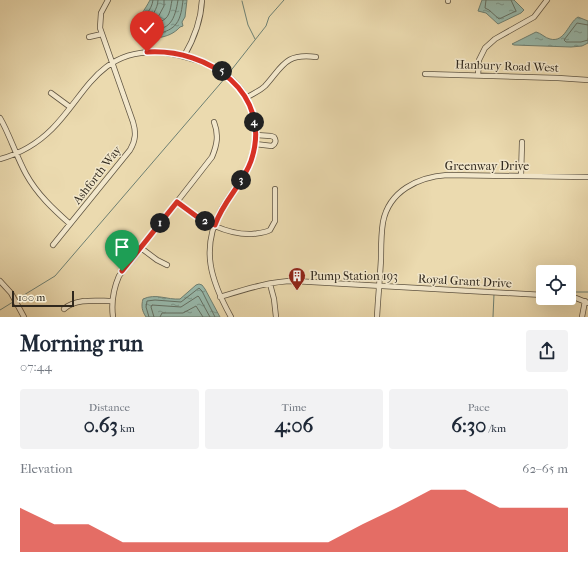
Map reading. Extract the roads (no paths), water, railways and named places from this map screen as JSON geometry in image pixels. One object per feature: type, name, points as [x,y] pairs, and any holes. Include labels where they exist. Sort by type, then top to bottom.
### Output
[{"type":"street","name":"Ashforth Way","points":[[53,245],[130,150],[134,142],[135,133],[133,122],[99,24],[102,8],[108,0]]},
{"type":"street","points":[[184,56],[197,28],[202,0]]},
{"type":"street","points":[[478,75],[479,60],[489,43],[534,17],[547,0]]},
{"type":"street","points":[[89,37],[102,34]]},
{"type":"street","points":[[0,159],[32,145],[45,136],[94,78],[112,64],[131,55],[147,52],[184,56],[202,61],[220,70],[233,80],[246,98],[253,118],[256,135],[248,169],[221,210],[215,225],[210,245],[210,264],[214,283],[231,317]]},
{"type":"street","points":[[246,98],[262,88],[287,61],[304,56],[316,57]]},
{"type":"street","name":"Hanbury Road West","points":[[425,74],[588,80]]},
{"type":"street","points":[[51,93],[70,107]]},
{"type":"street","points":[[0,118],[26,174],[42,198],[53,210],[70,224]]},
{"type":"street","points":[[113,317],[113,291],[119,276],[208,162],[215,149],[217,134],[214,122]]},
{"type":"street","points":[[255,144],[272,146],[275,144],[276,140],[271,136],[256,135]]},
{"type":"street","points":[[521,176],[522,142]]},
{"type":"street","name":"Greenway Drive","points":[[377,317],[384,218],[394,199],[404,189],[419,180],[438,175],[458,174],[588,177]]},
{"type":"street","points":[[177,202],[196,216],[224,230],[248,234],[268,231],[272,228],[275,221],[274,189]]},
{"type":"street","points":[[141,248],[157,260],[167,265]]},
{"type":"street","points":[[0,281],[12,293],[24,317]]},
{"type":"street","name":"Royal Grant Drive","points":[[220,297],[238,291],[283,281],[536,295]]},
{"type":"street","points":[[270,284],[274,299],[276,317]]},
{"type":"street","points":[[576,299],[587,301],[582,317]]},
{"type":"street","points":[[64,309],[71,304],[82,302],[112,301]]},
{"type":"water","points":[[150,0],[187,0],[185,17],[182,22],[183,26],[164,37],[158,38],[145,36],[140,33],[136,28],[137,24]]},
{"type":"water","points":[[482,0],[514,0],[524,10],[521,13],[498,24],[486,13],[478,11]]},
{"type":"water","points":[[578,17],[588,21],[588,43],[582,46],[571,47],[512,44],[536,32],[540,33],[546,38],[559,38]]},
{"type":"water","points":[[199,284],[205,289],[220,317],[146,317],[142,306],[143,299],[148,297],[157,297],[180,299]]},
{"type":"waterway","points":[[229,73],[266,26],[269,17],[284,0]]},
{"type":"waterway","points":[[242,1],[248,25],[255,39]]},
{"type":"waterway","points":[[19,298],[55,276],[226,77]]},
{"type":"waterway","points":[[576,292],[588,292]]},
{"type":"waterway","points":[[493,317],[494,294]]},
{"type":"waterway","points":[[0,310],[13,302]]},
{"type":"place","name":"Pump Station 193","points":[[297,291]]}]
